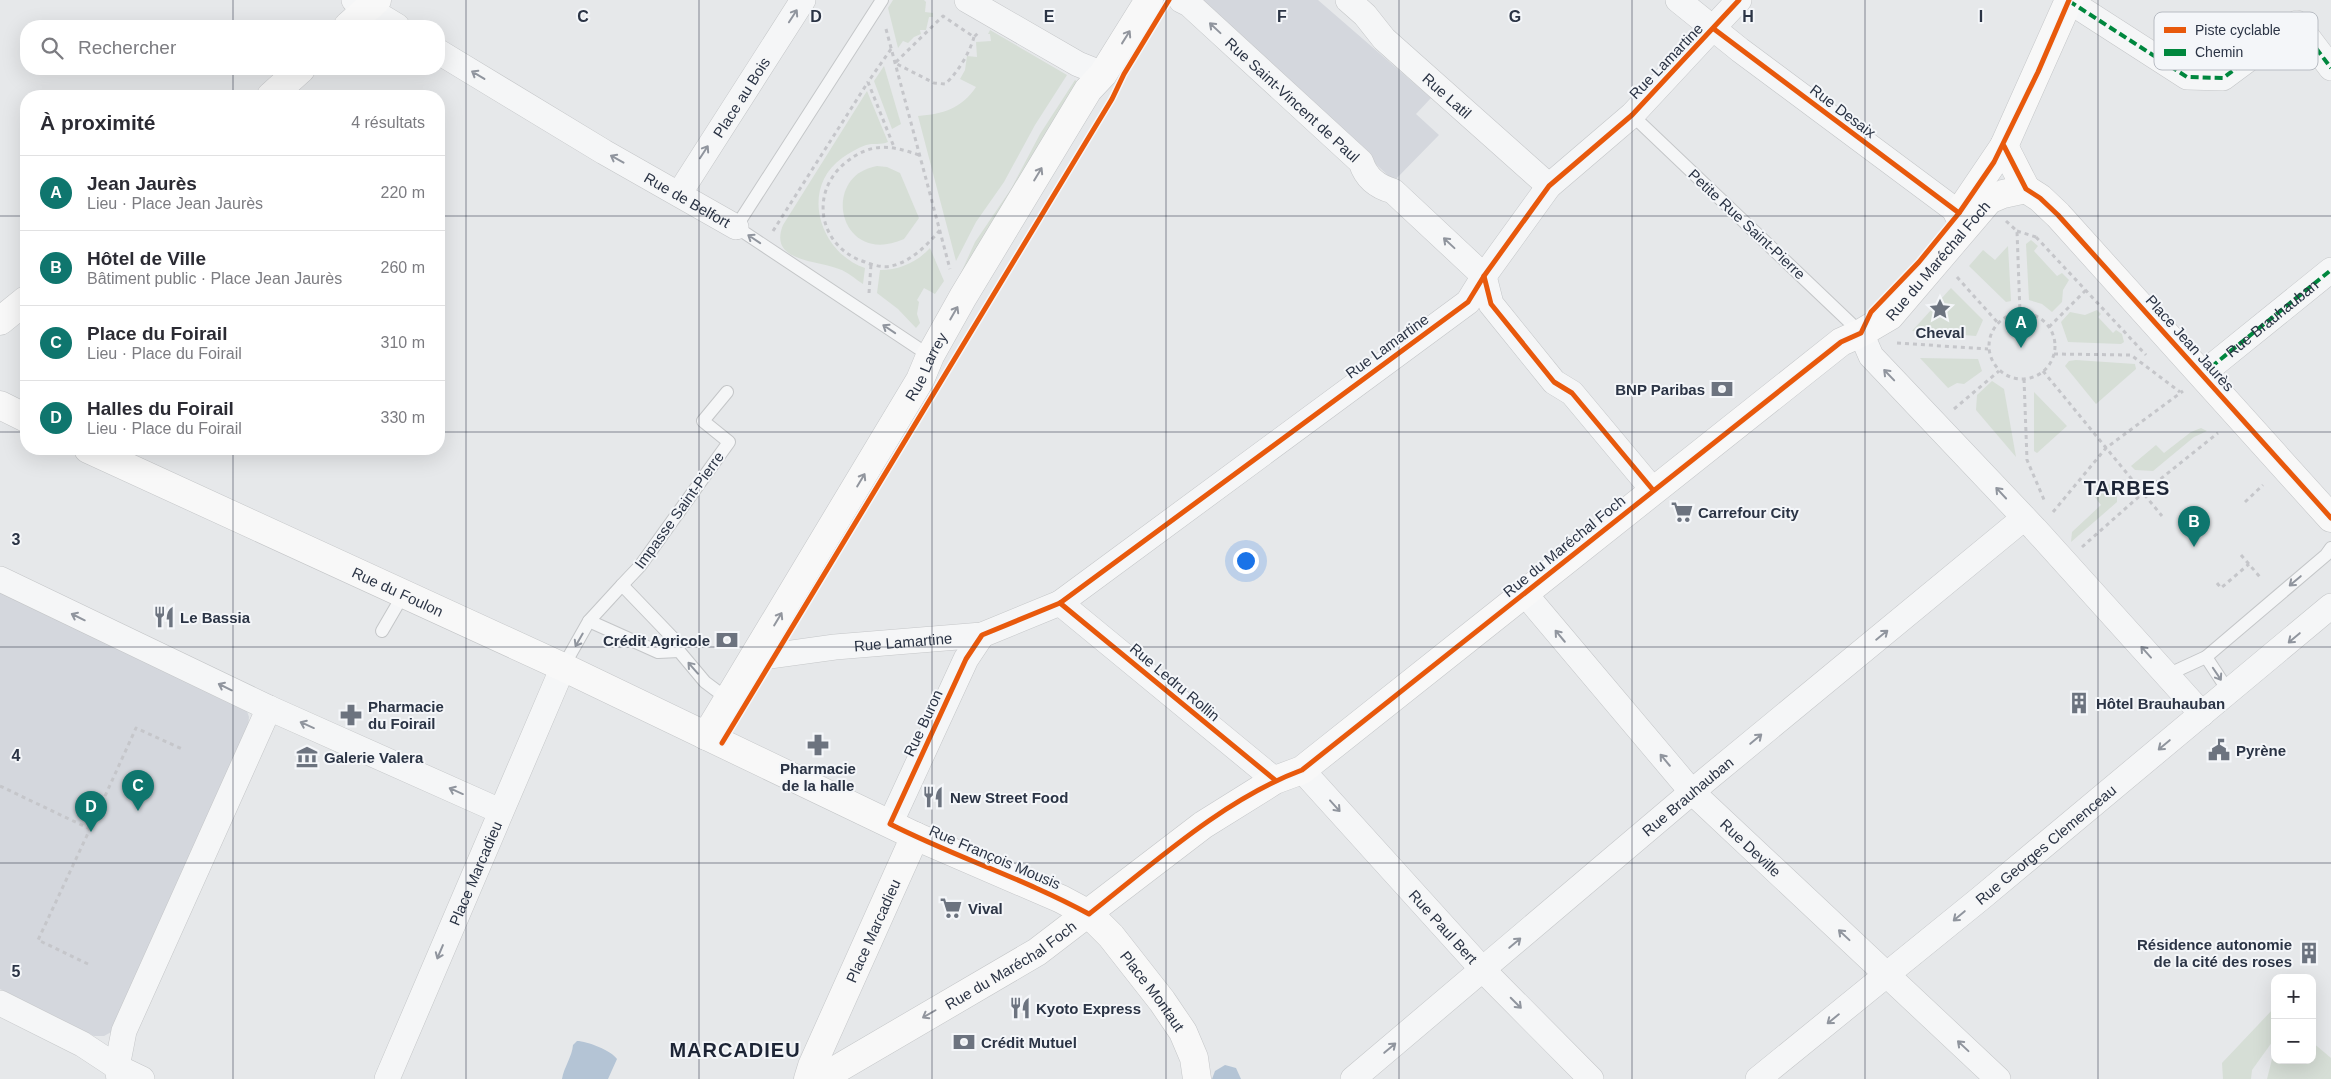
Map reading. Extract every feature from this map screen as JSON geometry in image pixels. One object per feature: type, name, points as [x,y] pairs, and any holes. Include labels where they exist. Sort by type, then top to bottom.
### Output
[{"type":"street","name":"Place au Bois","points":[[678,194],[803,0]]},
{"type":"street","points":[[967,0],[1078,64],[1103,74]]},
{"type":"street","name":"Rue Larrey","points":[[706,736],[755,658],[920,380],[930,356],[1088,90],[1103,74],[1149,0]]},
{"type":"street","name":"Rue Saint-Vincent de Paul","points":[[1180,0],[1196,10],[1361,162],[1364,172],[1381,188],[1393,191],[1484,276]]},
{"type":"street","name":"Rue Latil","points":[[1348,0],[1365,15],[1384,39],[1549,186]]},
{"type":"street","name":"Rue Desaix","points":[[1678,0],[1959,213]]},
{"type":"street","name":"Rue Lamartine","points":[[755,658],[835,647],[982,635],[1060,603],[1468,302],[1484,276],[1549,186],[1632,115],[1739,0]]},
{"type":"street","points":[[2069,0],[2154,55]]},
{"type":"street","name":"Rue du Maréchal Foch","points":[[1862,333],[1872,312],[1919,262],[1959,213],[2004,146],[2069,0]]},
{"type":"street","points":[[353,20],[367,3],[389,20]]},
{"type":"street","points":[[2318,51],[2331,68]]},
{"type":"street","name":"Rue de Belfort","points":[[445,56],[604,152],[736,227]]},
{"type":"street","points":[[2176,70],[2187,77],[2223,78],[2234,70]]},
{"type":"street","points":[[278,90],[295,75]]},
{"type":"street","points":[[2004,146],[2026,189]]},
{"type":"street","name":"Rue du Maréchal Foch","points":[[820,1079],[1037,952],[1203,825],[1275,780],[1302,770],[1525,594],[1652,490],[1841,342],[1862,333],[1890,316],[1990,200],[2003,194],[2026,189]]},
{"type":"street","name":"Place Jean Jaurès","points":[[2026,189],[2040,198],[2058,215],[2331,518]]},
{"type":"street","name":"Rue Brauhauban","points":[[2211,367],[2331,270]]},
{"type":"street","points":[[1484,276],[1491,304],[1554,382],[1572,393],[1652,490]]},
{"type":"street","points":[[0,321],[20,305]]},
{"type":"street","points":[[1862,333],[1871,356],[2024,518],[2202,714]]},
{"type":"street","points":[[0,405],[20,415]]},
{"type":"street","name":"Rue du Foulon","points":[[101,455],[563,667],[706,736]]},
{"type":"street","name":"Rue Brauhauban","points":[[1353,1079],[1692,792],[2024,518]]},
{"type":"street","points":[[0,579],[269,708],[500,811]]},
{"type":"street","name":"Rue Deville","points":[[1525,594],[1692,792],[1998,1079]]},
{"type":"street","name":"Rue Ledru Rollin","points":[[1060,603],[1275,780]]},
{"type":"street","name":"Rue Georges Clemenceau","points":[[1758,1079],[1886,976],[2331,606]]},
{"type":"street","name":"Rue Buron","points":[[890,824],[966,659],[982,635]]},
{"type":"street","name":"Place Marcadieu","points":[[387,1079],[563,667]]},
{"type":"street","points":[[118,1073],[124,1031],[269,708]]},
{"type":"street","name":"Rue François Mousis","points":[[706,736],[915,836],[1062,899],[1089,914]]},
{"type":"street","name":"Rue Paul Bert","points":[[1302,770],[1483,970],[1591,1079]]},
{"type":"street","name":"Place Marcadieu","points":[[808,1079],[812,1066],[915,836]]},
{"type":"street","name":"Place Montaut","points":[[1089,914],[1111,936],[1178,1024],[1194,1058],[1197,1079]]},
{"type":"street","points":[[0,1003],[82,1044],[118,1073],[142,1079]]},
{"type":"lane","points":[[736,227],[882,0]]},
{"type":"lane","name":"Petite Rue Saint-Pierre","points":[[1632,115],[1862,333]]},
{"type":"lane","name":"Rue de Belfort","points":[[736,227],[930,356]]},
{"type":"lane","name":"Impasse Saint-Pierre","points":[[622,585],[640,566],[729,442],[703,421],[727,392]]},
{"type":"lane","points":[[2167,675],[2206,657],[2326,555],[2331,548]]},
{"type":"lane","points":[[563,667],[589,621],[622,585],[672,637],[679,651],[705,682],[729,700]]},
{"type":"lane","points":[[382,631],[403,594]]},
{"type":"lane","points":[[589,621],[658,652],[679,651]]},
{"type":"lane","points":[[2206,657],[2229,692]]},
{"type":"path","points":[[895,63],[943,16],[974,37]]},
{"type":"path","points":[[885,24],[952,279]]},
{"type":"path","points":[[895,63],[934,83],[945,84],[956,75],[966,54],[971,49],[974,37],[980,32]]},
{"type":"path","points":[[764,246],[891,49]]},
{"type":"path","points":[[868,82],[894,147]]},
{"type":"path","points":[[919,155],[894,147],[873,148],[856,154],[838,170],[827,186],[822,206],[826,228],[834,242],[851,258],[890,267],[908,259],[926,246],[940,230]]},
{"type":"path","points":[[2003,219],[2017,231],[2020,313]]},
{"type":"path","points":[[2036,237],[2147,356]]},
{"type":"path","points":[[867,314],[871,264]]},
{"type":"path","points":[[1952,271],[1998,323]]},
{"type":"path","points":[[2049,327],[2086,290]]},
{"type":"path","points":[[2020,313],[2036,316],[2049,327],[2054,340],[2054,354],[2043,371],[2024,379],[2010,377],[1999,370],[1992,360],[1988,349],[1991,335],[1998,323],[2008,316],[2020,313]]},
{"type":"path","points":[[1888,343],[1988,349]]},
{"type":"path","points":[[2054,354],[2131,355],[2180,392]]},
{"type":"path","points":[[1952,412],[1999,370]]},
{"type":"path","points":[[2160,370],[2180,392]]},
{"type":"path","points":[[2043,371],[2162,516]]},
{"type":"path","points":[[2024,379],[2027,460],[2051,515],[2106,448],[2186,388]]},
{"type":"path","points":[[2077,552],[2143,493],[2218,433]]},
{"type":"path","points":[[2245,502],[2263,485]]},
{"type":"path","points":[[2241,555],[2260,577]]},
{"type":"path","points":[[2217,583],[2222,588],[2249,564]]},
{"type":"path","points":[[88,964],[38,940],[136,728],[182,749]]},
{"type":"path","points":[[0,786],[90,829]]},
{"type":"shaded area","points":[[893,0],[924,0],[926,2],[925,12],[933,13],[933,17],[929,17],[926,30],[920,30],[921,34],[914,37],[908,43],[903,41],[898,48],[888,8]]},
{"type":"shaded area","points":[[1199,0],[1318,0],[1431,98],[1416,114],[1439,135],[1394,181]]},
{"type":"shaded area","points":[[990,30],[1067,75],[1035,125],[1004,182],[976,222],[956,261],[918,116],[936,114],[951,109],[964,101],[976,87],[960,79],[965,70],[967,56],[977,57],[976,42],[991,41],[990,34],[988,34]]},
{"type":"shaded area","points":[[884,66],[901,124],[892,129],[874,81]]},
{"type":"shaded area","points":[[1075,80],[1080,84],[962,286],[960,275],[975,242],[1011,189],[1040,134]]},
{"type":"shaded area","points":[[867,91],[888,142],[866,145],[842,158],[829,171],[821,186],[819,202],[821,219],[827,235],[836,249],[849,260],[865,268],[863,284],[842,270],[797,258],[788,253],[782,246],[780,237],[783,225]]},
{"type":"shaded area","points":[[877,166],[887,167],[900,173],[919,218],[904,239],[882,245],[864,241],[852,231],[844,217],[843,201],[848,186],[859,173]]},
{"type":"shaded area","points":[[2031,240],[2038,246],[2034,251],[2057,276],[2062,273],[2069,280],[2063,290],[2062,302],[2052,312],[2042,304],[2029,300],[2026,244]]},
{"type":"shaded area","points":[[2008,246],[2011,301],[2006,302],[1969,266],[1983,250],[1995,260]]},
{"type":"shaded area","points":[[930,248],[944,281],[935,294],[924,288],[917,300],[919,302],[917,314],[920,323],[916,328],[898,309],[877,293],[880,270],[894,269],[908,264]]},
{"type":"shaded area","points":[[1951,288],[1983,320],[1976,336],[1912,331]]},
{"type":"shaded area","points":[[2097,310],[2101,314],[2098,317],[2113,333],[2116,330],[2122,334],[2124,342],[2121,344],[2068,342],[2061,322],[2070,312],[2085,315]]},
{"type":"shaded area","points":[[1920,358],[1978,359],[1982,371],[1964,384],[1957,383],[1948,388]]},
{"type":"shaded area","points":[[2069,361],[2135,364],[2136,369],[2096,404],[2065,366]]},
{"type":"shaded area","points":[[1992,381],[2004,389],[2016,457],[1976,410],[1977,395]]},
{"type":"shaded area","points":[[2034,392],[2067,426],[2037,453],[2034,451]]},
{"type":"shaded area","points":[[2201,428],[2207,431],[2194,437],[2153,471],[2135,470],[2131,466],[2156,445],[2164,453],[2191,432]]},
{"type":"shaded area","points":[[2113,481],[2117,492],[2117,502],[2071,542],[2072,532],[2101,505],[2094,496]]},
{"type":"shaded area","points":[[0,586],[246,708],[249,717],[248,727],[113,1031],[104,1036],[94,1036],[0,989]]},
{"type":"shaded area","points":[[2271,1011],[2271,1044],[2252,1070],[2251,1079],[2223,1079],[2222,1063]]},
{"type":"shaded area","points":[[2316,1045],[2331,1058],[2331,1079],[2267,1079],[2271,1063],[2316,1064]]},
{"type":"water","points":[[577,1041],[599,1047],[617,1059],[608,1079],[562,1079],[573,1045]]},
{"type":"water","points":[[1225,1065],[1236,1068],[1241,1079],[1212,1079],[1215,1071]]},
{"type":"marked path","points":[[2069,1],[2154,56]]},
{"type":"marked path","points":[[2318,51],[2331,68]]},
{"type":"marked path","points":[[2176,70],[2187,77],[2223,78],[2234,70]]},
{"type":"marked path","points":[[2211,367],[2331,270]]},
{"type":"cycle path","points":[[722,743],[1112,99],[1124,74],[1169,0]]},
{"type":"cycle path","points":[[1739,0],[1632,115],[1549,186],[1484,276],[1468,302],[1060,603],[982,635],[966,659],[890,824],[1065,901],[1089,914],[1164,854],[1217,815],[1273,782],[1302,770],[1841,342],[1861,333],[1871,312],[1919,262],[1959,213],[1994,162],[2038,72],[2069,0]]},
{"type":"cycle path","points":[[1714,29],[1959,213]]},
{"type":"cycle path","points":[[2004,146],[2026,189],[2040,198],[2058,215],[2331,518]]},
{"type":"cycle path","points":[[1484,276],[1491,304],[1554,382],[1572,393],[1653,490]]},
{"type":"cycle path","points":[[1060,603],[1275,780]]},
{"type":"place","name":"Cheval","points":[[1940,309]]},
{"type":"place","name":"Jean Jaurès","points":[[2021,348]]},
{"type":"place","name":"BNP Paribas","points":[[1722,389]]},
{"type":"place","name":"Carrefour City","points":[[1682,512]]},
{"type":"place","name":"Hôtel de Ville","points":[[2194,547]]},
{"type":"place","name":"Le Bassia","points":[[164,617]]},
{"type":"place","name":"Crédit Agricole","points":[[727,640]]},
{"type":"place","name":"Hôtel Brauhauban","points":[[2079,703]]},
{"type":"place","name":"Pharmacie du Foirail","points":[[351,715]]},
{"type":"place","name":"Pharmacie de la halle","points":[[818,745]]},
{"type":"place","name":"Pyrène","points":[[2219,750]]},
{"type":"place","name":"Galerie Valera","points":[[307,757]]},
{"type":"place","name":"New Street Food","points":[[933,797]]},
{"type":"place","name":"Place du Foirail","points":[[138,811]]},
{"type":"place","name":"Halles du Foirail","points":[[91,832]]},
{"type":"place","name":"Vival","points":[[951,908]]},
{"type":"place","name":"Résidence autonomie de la cité des roses","points":[[2309,953]]},
{"type":"place","name":"Kyoto Express","points":[[1020,1008]]},
{"type":"place","name":"Crédit Mutuel","points":[[964,1042]]},
{"type":"district","name":"TARBES","points":[[2127,488]]},
{"type":"district","name":"MARCADIEU","points":[[735,1050]]}]
